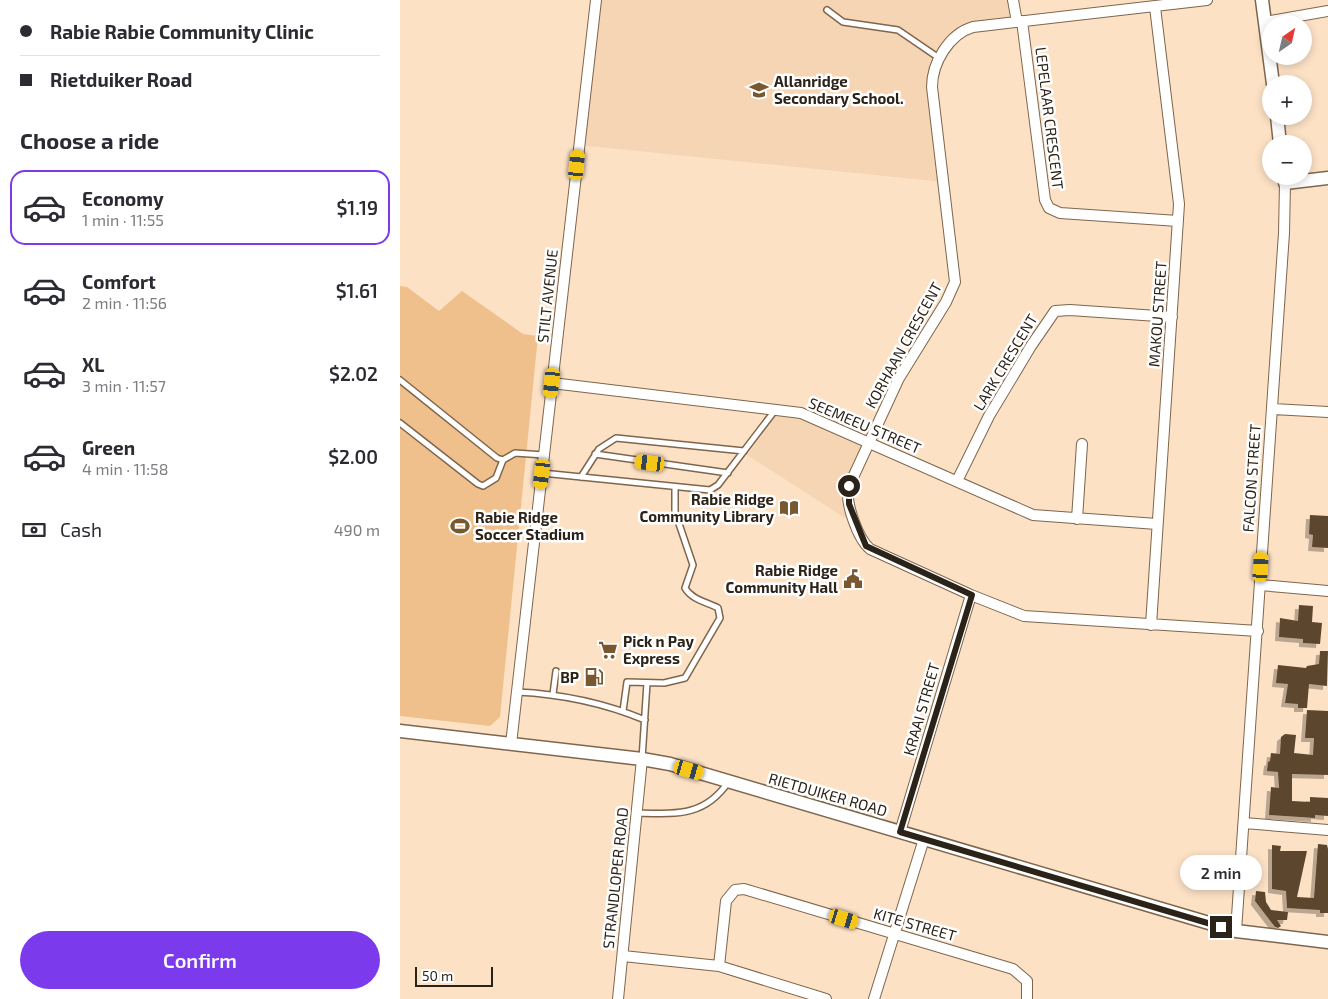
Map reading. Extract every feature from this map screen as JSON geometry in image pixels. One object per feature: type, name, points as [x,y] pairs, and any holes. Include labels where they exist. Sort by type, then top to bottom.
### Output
[{"type":"street","name":"STILT AVENUE","points":[[511,744],[596,0]]},
{"type":"street","points":[[1013,0],[1019,21]]},
{"type":"street","name":"KORHAAN CRESCENT","points":[[1208,0],[1019,21],[967,29],[950,44],[939,58],[933,70],[932,87],[955,282],[946,302],[899,378],[847,491],[849,504],[862,541],[874,552],[1024,616],[1258,631]]},
{"type":"street","points":[[1262,0],[1264,15]]},
{"type":"street","name":"MAKOU STREET","points":[[1151,625],[1179,198],[1154,7]]},
{"type":"street","points":[[1309,15],[1328,12]]},
{"type":"street","name":"LEPELAAR CRESCENT","points":[[1019,21],[1045,200],[1049,208],[1060,213],[1178,221]]},
{"type":"street","points":[[1312,179],[1328,178]]},
{"type":"street","name":"FALCON STREET","points":[[1236,931],[1286,216],[1284,185]]},
{"type":"street","name":"LARK CRESCENT","points":[[957,481],[989,416],[1031,346],[1055,311],[1070,310],[1172,316]]},
{"type":"street","name":"SEEMEEU STREET","points":[[552,383],[801,413],[1033,516],[1157,524]]},
{"type":"street","points":[[1273,409],[1328,412]]},
{"type":"street","points":[[1077,519],[1082,444]]},
{"type":"street","points":[[1260,585],[1328,591]]},
{"type":"street","name":"KRAAI STREET","points":[[900,832],[972,595]]},
{"type":"street","name":"RIETDUIKER ROAD","points":[[400,731],[642,759],[670,764],[1236,931],[1328,942]]},
{"type":"street","name":"STRANDLOPER ROAD","points":[[618,999],[642,759]]},
{"type":"street","points":[[1244,823],[1328,830]]},
{"type":"street","points":[[874,999],[924,839]]},
{"type":"street","name":"KITE STREET","points":[[719,966],[726,901],[730,894],[738,889],[752,891],[1013,969],[1027,981],[1027,999]]},
{"type":"street","points":[[623,956],[719,966],[826,999]]},
{"type":"lane","points":[[827,10],[843,22],[898,30],[939,58]]},
{"type":"lane","points":[[400,380],[497,458],[503,460]]},
{"type":"lane","points":[[542,474],[710,490],[718,485],[728,473],[776,409]]},
{"type":"lane","points":[[400,423],[483,486],[496,478],[503,460],[515,453],[544,455]]},
{"type":"lane","points":[[580,478],[595,454],[608,442],[622,438],[744,451]]},
{"type":"lane","points":[[595,454],[728,473]]},
{"type":"lane","points":[[623,711],[626,682],[673,683],[686,678],[720,618],[718,608],[699,600],[686,591],[685,585],[693,565],[674,509],[675,487]]},
{"type":"lane","points":[[553,694],[556,671]]},
{"type":"lane","points":[[642,759],[647,683]]},
{"type":"lane","points":[[516,692],[553,694],[623,711],[645,720]]},
{"type":"lane","points":[[637,813],[691,812],[708,804],[721,794],[729,781]]},
{"type":"shaded area","name":"Allanridge Secondary School.","points":[[596,0],[1013,0],[1017,22],[961,32],[932,78],[944,182],[579,145]]},
{"type":"shaded area","name":"Rabie Ridge Soccer Stadium","points":[[400,286],[407,287],[439,311],[462,291],[523,334],[538,336],[500,717],[490,726],[400,716]]},
{"type":"shaded area","points":[[778,413],[802,417],[865,444],[843,494],[853,523],[747,455]]},
{"type":"building","points":[[1310,515],[1328,516],[1328,548],[1312,547],[1313,535],[1309,534]]},
{"type":"building","points":[[1299,605],[1313,606],[1312,622],[1322,623],[1320,644],[1303,643],[1303,639],[1279,637],[1280,618],[1298,621]]},
{"type":"building","points":[[1320,651],[1328,651],[1327,686],[1309,684],[1307,708],[1298,708],[1298,704],[1285,703],[1288,684],[1276,683],[1278,665],[1306,668],[1307,666],[1319,664]]},
{"type":"building","points":[[1307,710],[1328,711],[1328,775],[1292,774],[1292,801],[1310,802],[1310,797],[1328,798],[1328,816],[1315,815],[1315,818],[1269,815],[1271,787],[1279,788],[1278,772],[1267,771],[1268,762],[1270,761],[1271,753],[1280,754],[1281,737],[1285,734],[1296,735],[1294,753],[1313,755],[1314,738],[1305,738]]},
{"type":"building","points":[[1318,844],[1327,845],[1328,849],[1328,913],[1320,913],[1320,910],[1287,908],[1286,891],[1272,889],[1272,845],[1281,846],[1280,851],[1307,851],[1297,897],[1314,898]]},
{"type":"building","points":[[1256,891],[1265,892],[1266,902],[1271,910],[1288,912],[1287,920],[1277,920],[1281,926],[1278,928],[1275,927],[1255,901]]},
{"type":"place","name":"Allanridge Secondary School.","points":[[759,90]]},
{"type":"place","name":"Rabie Ridge Community Library","points":[[789,508]]},
{"type":"place","name":"Rabie Ridge Soccer Stadium","points":[[460,526]]},
{"type":"place","name":"Rabie Ridge Community Hall","points":[[853,579]]},
{"type":"place","name":"Pick n Pay Express","points":[[608,650]]},
{"type":"place","name":"BP","points":[[594,677]]},
{"type":"route","points":[[849,486],[847,491],[849,504],[862,541],[866,546],[874,552],[972,595],[954,647],[900,832],[1221,927]]}]
